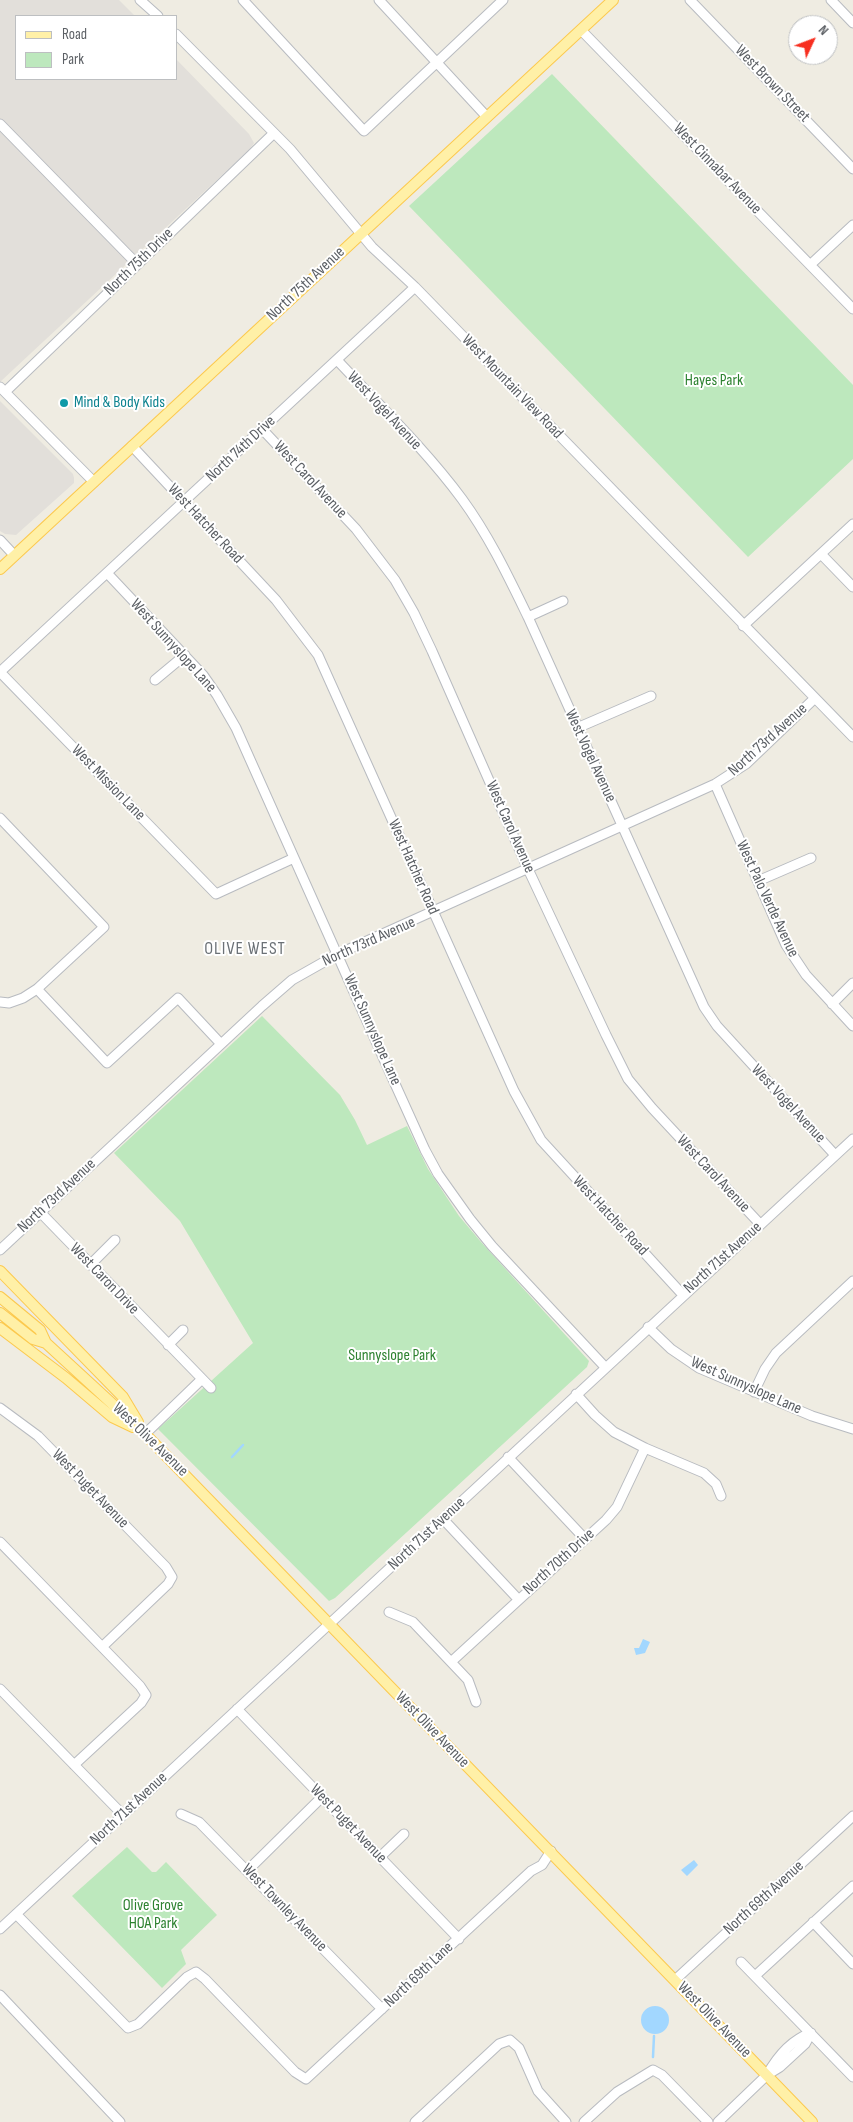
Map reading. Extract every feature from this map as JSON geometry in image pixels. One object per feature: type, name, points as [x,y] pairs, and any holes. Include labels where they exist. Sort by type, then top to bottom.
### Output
[{"type":"main road","name":"North 75th Avenue","points":[[0,569],[613,0]]},
{"type":"main road","points":[[0,1271],[123,1396],[145,1434]]},
{"type":"main road","name":"West Olive Avenue","points":[[0,1297],[40,1330],[46,1343],[145,1434],[812,2122]]},
{"type":"main road","name":"West Olive Avenue","points":[[0,1312],[33,1339],[46,1343]]},
{"type":"main road","points":[[0,1328],[66,1378],[112,1417],[145,1434]]},
{"type":"street","points":[[140,0],[157,15]]},
{"type":"street","points":[[243,0],[364,131],[503,0]]},
{"type":"street","points":[[379,0],[487,117]]},
{"type":"street","name":"West Brown Street","points":[[690,0],[853,169]]},
{"type":"street","points":[[831,0],[853,23]]},
{"type":"street","name":"West Cinnabar Avenue","points":[[581,30],[853,309]]},
{"type":"street","name":"West Mountain View Road","points":[[178,36],[290,149],[360,234],[415,287],[853,737]]},
{"type":"street","points":[[0,124],[137,264]]},
{"type":"street","name":"North 75th Drive","points":[[2,389],[274,133]]},
{"type":"street","points":[[810,265],[853,225]]},
{"type":"street","name":"North 74th Drive","points":[[0,672],[415,287]]},
{"type":"street","name":"West Vogel Avenue","points":[[337,360],[408,436],[462,499],[500,559],[528,616],[704,1007],[717,1026],[835,1155]]},
{"type":"street","points":[[2,389],[94,482]]},
{"type":"street","name":"West Carol Avenue","points":[[262,429],[356,529],[394,580],[432,651],[528,869],[628,1079],[652,1108],[760,1224]]},
{"type":"street","name":"West Hatcher Road","points":[[132,446],[276,600],[318,655],[514,1091],[541,1140],[683,1295]]},
{"type":"street","points":[[743,626],[853,524]]},
{"type":"street","points":[[0,540],[14,555]]},
{"type":"street","points":[[821,554],[853,587]]},
{"type":"street","name":"West Sunnyslope Lane","points":[[107,573],[185,655],[217,695],[236,728],[391,1075],[438,1174],[492,1246],[605,1367]]},
{"type":"street","points":[[528,616],[563,601]]},
{"type":"street","points":[[155,680],[185,655]]},
{"type":"street","name":"West Mission Lane","points":[[0,672],[216,894],[294,858]]},
{"type":"street","points":[[577,728],[651,696]]},
{"type":"street","name":"North 73rd Avenue","points":[[0,1250],[292,980],[338,954],[715,784],[746,764],[815,698]]},
{"type":"street","name":"West Palo Verde Avenue","points":[[715,784],[786,945],[796,962],[853,1026]]},
{"type":"street","points":[[0,818],[104,927],[37,989],[23,998],[9,1003],[0,1002]]},
{"type":"street","points":[[758,881],[811,858]]},
{"type":"street","points":[[832,1004],[853,983]]},
{"type":"street","points":[[37,989],[107,1063],[178,998],[221,1044]]},
{"type":"street","name":"North 71st Avenue","points":[[0,1930],[853,1138]]},
{"type":"street","name":"West Caron Drive","points":[[40,1212],[211,1388]]},
{"type":"street","points":[[90,1265],[115,1240]]},
{"type":"street","points":[[754,1392],[765,1369],[776,1353],[853,1281]]},
{"type":"street","name":"West Sunnyslope Lane","points":[[648,1328],[684,1359],[754,1392],[812,1416],[853,1429]]},
{"type":"street","points":[[168,1344],[184,1330]]},
{"type":"street","points":[[145,1434],[202,1379]]},
{"type":"street","points":[[576,1394],[604,1424],[645,1448],[704,1473],[716,1484],[721,1496]]},
{"type":"street","name":"West Puget Avenue","points":[[0,1408],[38,1436],[166,1567],[172,1577],[168,1584],[102,1647]]},
{"type":"street","name":"North 70th Drive","points":[[451,1662],[585,1539],[617,1507],[645,1448]]},
{"type":"street","points":[[508,1457],[585,1539]]},
{"type":"street","points":[[443,1519],[518,1599]]},
{"type":"street","points":[[0,1542],[140,1686],[146,1695],[141,1703],[74,1765]]},
{"type":"street","points":[[389,1612],[413,1622],[468,1680],[476,1702]]},
{"type":"street","points":[[0,1689],[123,1815]]},
{"type":"street","name":"West Puget Avenue","points":[[237,1709],[459,1939]]},
{"type":"street","points":[[247,1871],[322,1797]]},
{"type":"street","name":"West Townley Avenue","points":[[181,1814],[200,1822],[382,2010]]},
{"type":"street","name":"North 69th Avenue","points":[[676,1980],[853,1816]]},
{"type":"street","points":[[380,1857],[404,1834]]},
{"type":"street","name":"North 69th Lane","points":[[16,1914],[128,2028],[138,2024],[187,1977],[196,1972],[206,1979],[295,2072],[306,2079],[531,1871],[537,1860],[550,1851]]},
{"type":"street","points":[[755,1976],[853,1886]]},
{"type":"street","points":[[813,1922],[853,1964]]},
{"type":"street","points":[[741,1962],[853,2077]]},
{"type":"street","points":[[0,1995],[120,2122]]},
{"type":"street","points":[[718,2122],[767,2075],[775,2061],[798,2038],[810,2033]]},
{"type":"street","points":[[420,2120],[499,2044],[510,2040],[518,2048],[538,2091],[566,2122]]},
{"type":"street","points":[[584,2122],[617,2092],[653,2070],[662,2075],[708,2122]]},
{"type":"shaded area","points":[[0,0],[119,0],[134,15],[15,15],[15,80],[178,80],[178,61],[249,134],[254,143],[250,149],[0,382]]},
{"type":"shaded area","points":[[0,401],[73,474],[74,478],[74,483],[16,535],[5,534],[0,531]]},
{"type":"green space","name":"Hayes Park","points":[[552,74],[853,385],[853,459],[748,557],[409,206]]},
{"type":"green space","name":"Sunnyslope Park","points":[[262,1016],[340,1095],[367,1145],[407,1126],[428,1169],[459,1216],[589,1361],[587,1367],[335,1598],[329,1601],[158,1429],[253,1343],[180,1221],[114,1153]]},
{"type":"green space","name":"Olive Grove HOA Park","points":[[127,1847],[152,1872],[156,1872],[166,1862],[217,1915],[181,1950],[186,1964],[162,1988],[72,1896]]},
{"type":"water","points":[[643,1639],[650,1642],[645,1653],[636,1655],[634,1648],[639,1648]]},
{"type":"water","points":[[694,1860],[698,1865],[687,1876],[681,1870]]},
{"type":"water","points":[[655,2006],[665,2010],[669,2020],[665,2030],[655,2034],[645,2030],[641,2020],[645,2010]]},
{"type":"waterway","points":[[232,1457],[243,1445]]},
{"type":"waterway","points":[[653,2057],[654,2036]]},
{"type":"place","name":"Mind & Body Kids","points":[[64,403]]},
{"type":"district","name":"OLIVE WEST","points":[[245,949]]}]
